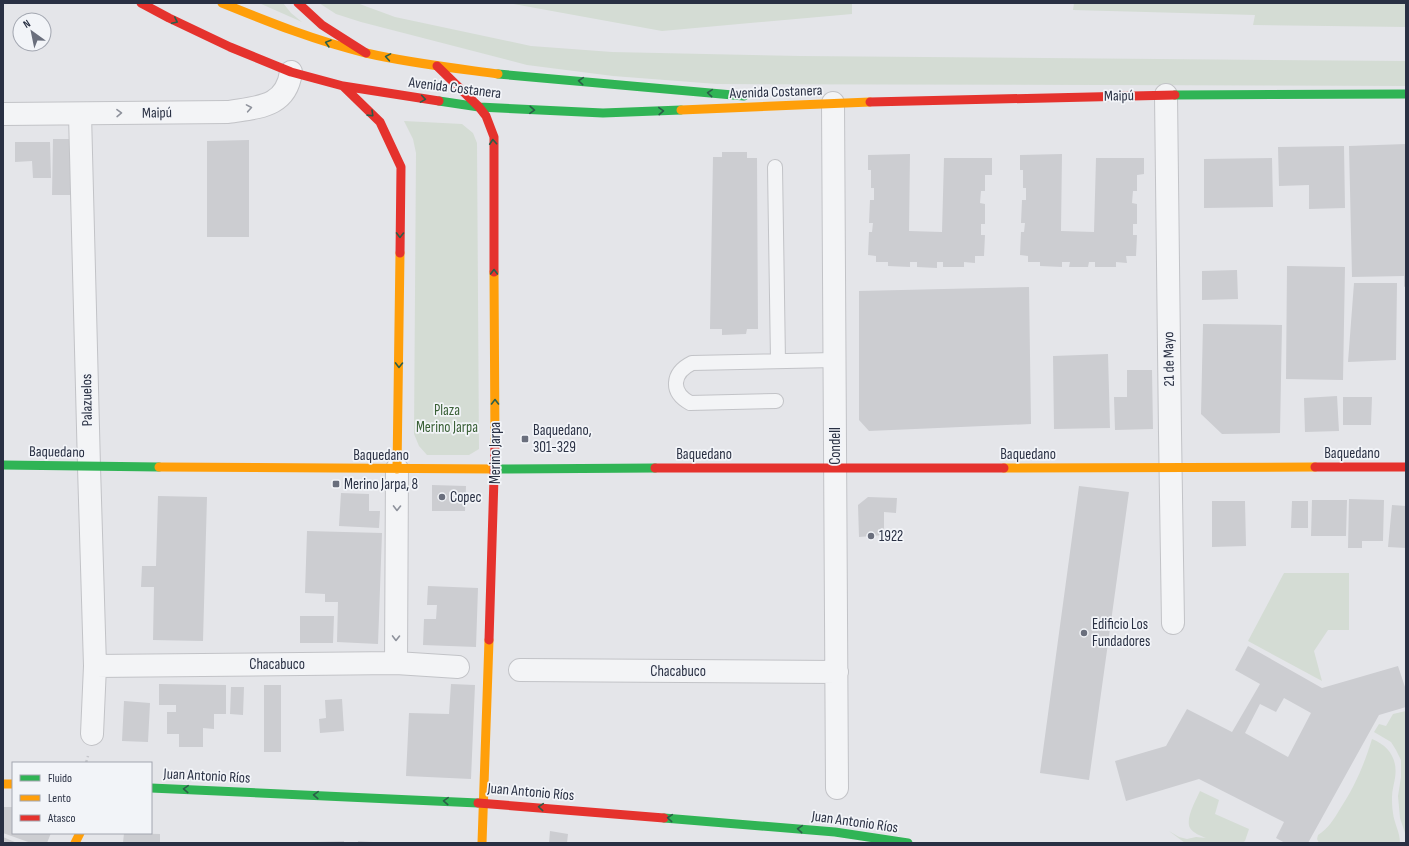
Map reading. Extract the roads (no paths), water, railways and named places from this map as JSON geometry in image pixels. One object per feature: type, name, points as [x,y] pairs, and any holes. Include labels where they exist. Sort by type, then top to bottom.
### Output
[{"type":"main road","name":"Avenida Costanera","points":[[141,3],[230,47],[291,72],[343,86],[479,107],[603,113],[833,103]]},
{"type":"main road","name":"Avenida Costanera","points":[[222,3],[284,28],[325,42],[366,53],[437,66],[510,75],[833,103]]},
{"type":"main road","points":[[298,3],[319,24],[366,53]]},
{"type":"main road","name":"Merino Jarpa","points":[[437,66],[479,107],[486,116],[494,137],[495,469],[482,843]]},
{"type":"main road","points":[[343,86],[380,122],[401,167],[397,469]]},
{"type":"main road","name":"Maipú","points":[[833,103],[1166,95],[1406,94]]},
{"type":"main road","name":"Baquedano","points":[[3,465],[397,469],[1406,467]]},
{"type":"main road","name":"Juan Antonio Ríos","points":[[152,788],[484,803],[835,832],[908,843]]},
{"type":"main road","points":[[75,843],[80,834]]},
{"type":"street","name":"Maipú","points":[[3,114],[228,112],[269,104],[277,100],[283,94],[290,80],[291,72]]},
{"type":"street","name":"21 de Mayo","points":[[1166,95],[1170,468],[1174,623]]},
{"type":"street","name":"Condell","points":[[833,103],[837,788]]},
{"type":"street","name":"Palazuelos","points":[[80,114],[88,466],[95,666],[92,734]]},
{"type":"street","points":[[396,663],[397,469]]},
{"type":"street","name":"Chacabuco","points":[[95,666],[396,663],[458,667]]},
{"type":"street","name":"Chacabuco","points":[[520,670],[837,672]]},
{"type":"lane","points":[[774,167],[778,361]]},
{"type":"lane","points":[[776,401],[690,403],[678,394],[676,379],[679,372],[692,363],[835,360]]},
{"type":"place","name":"Baquedano, 301-329","points":[[525,439]]},
{"type":"place","name":"Merino Jarpa, 8","points":[[336,484]]},
{"type":"place","name":"Copec","points":[[442,497]]},
{"type":"place","name":"1922","points":[[871,536]]},
{"type":"place","name":"Edificio Los Fundadores","points":[[1084,633]]},
{"type":"park label","name":"Plaza Merino Jarpa","points":[[447,418]]}]
